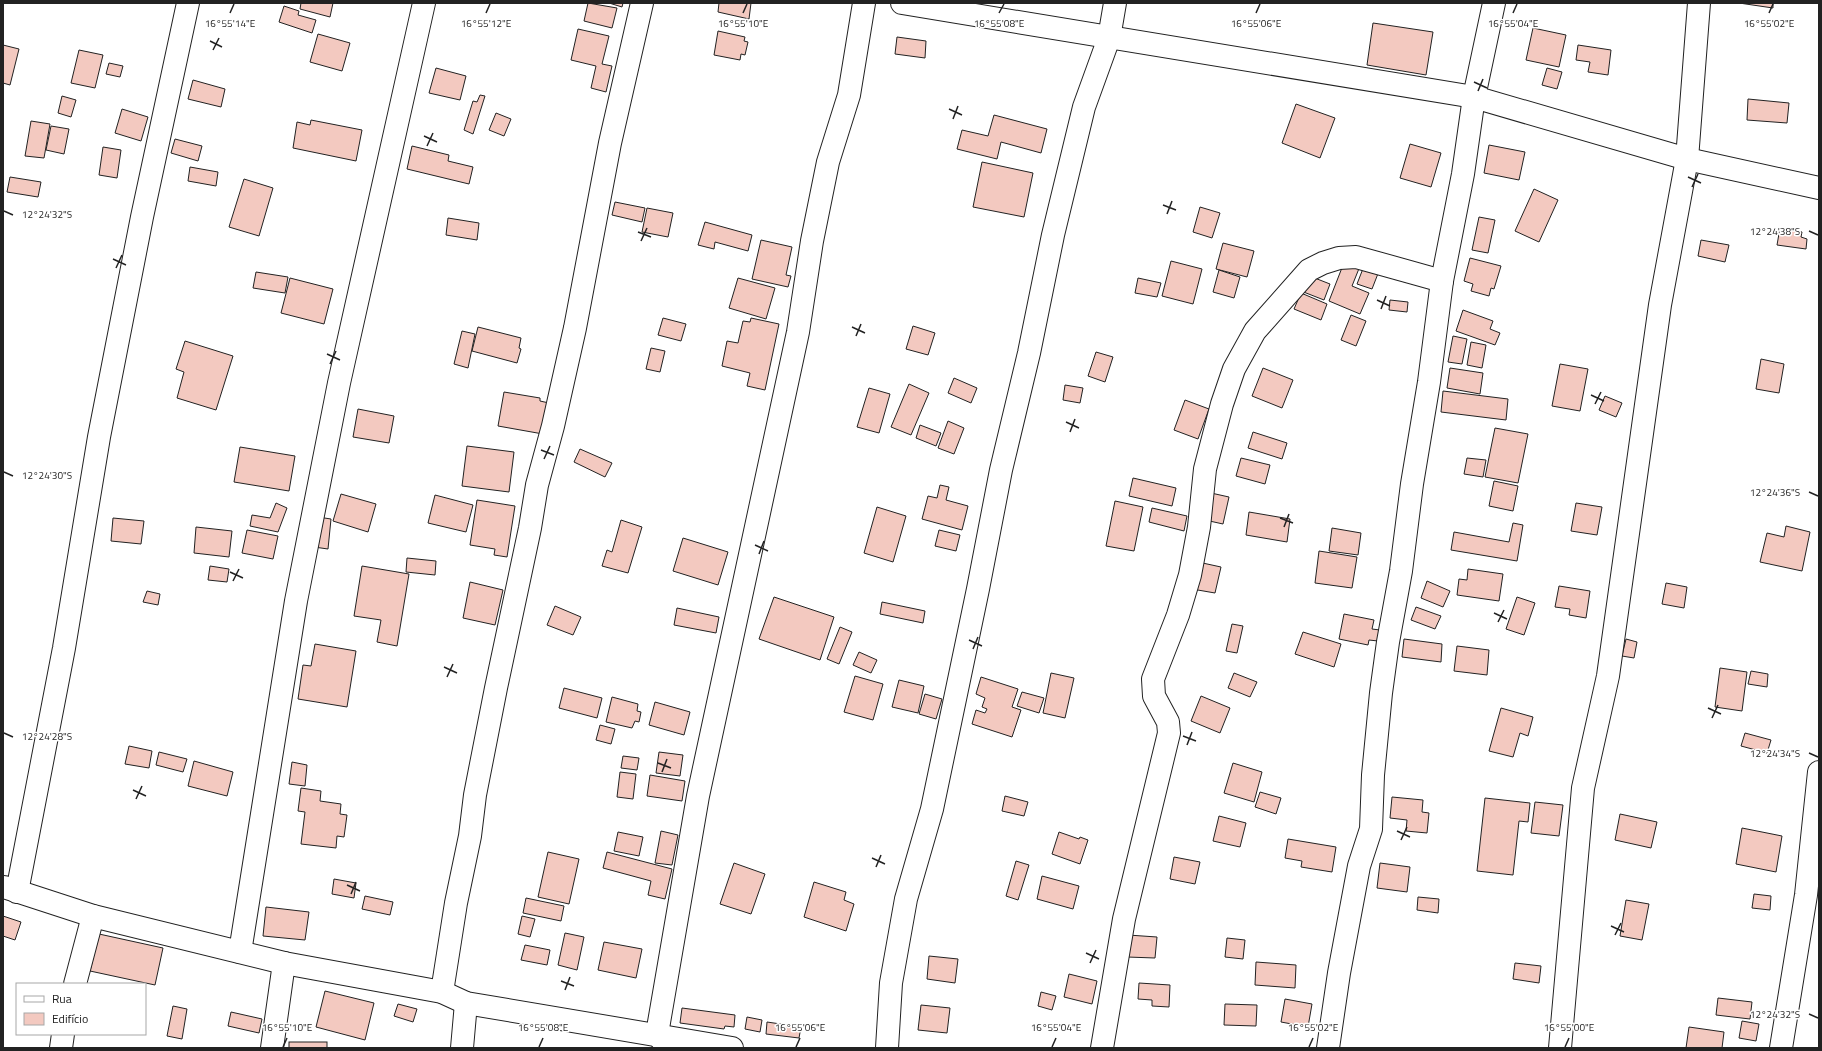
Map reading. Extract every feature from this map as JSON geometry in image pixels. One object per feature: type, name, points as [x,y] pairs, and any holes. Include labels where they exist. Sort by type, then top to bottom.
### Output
[{"type":"street","points":[[188,3],[142,217],[98,437],[64,648],[10,890],[93,916],[284,963],[442,992],[466,1002],[662,1041],[732,1048]]},
{"type":"street","points":[[240,952],[299,585],[339,383],[424,3]]},
{"type":"street","points":[[442,992],[456,903],[470,836],[475,795],[530,528],[537,485],[553,426],[575,328],[610,143],[642,3]]},
{"type":"street","points":[[662,1041],[698,796],[798,332],[812,241],[828,162],[849,95],[864,3]]},
{"type":"street","points":[[902,3],[1109,38],[1474,96],[1687,160],[1819,188]]},
{"type":"street","points":[[886,1048],[891,984],[906,899],[934,802],[1001,470],[1030,353],[1053,235],[1084,107],[1109,38],[1115,3]]},
{"type":"street","points":[[1328,1048],[1339,973],[1357,874],[1372,829],[1373,775],[1380,693],[1402,572],[1412,484],[1429,382],[1442,282],[1463,174],[1474,96],[1494,3]]},
{"type":"street","points":[[1560,1048],[1583,788],[1608,676],[1660,306],[1687,160],[1699,3]]},
{"type":"street","points":[[1102,1048],[1124,919],[1170,733],[1168,722],[1154,696],[1153,678],[1178,615],[1190,575],[1199,527],[1205,469],[1222,404],[1234,370],[1255,331],[1309,270],[1323,263],[1339,258],[1356,257],[1442,282]]},
{"type":"street","points":[[1781,1048],[1806,895],[1819,772]]},
{"type":"street","points":[[75,983],[93,916]]},
{"type":"street","points":[[272,1048],[284,963]]},
{"type":"street","points":[[462,1048],[466,1002]]},
{"type":"street","points":[[61,1048],[64,1035]]},
{"type":"building","points":[[301,3],[333,3],[330,17],[300,9]]},
{"type":"building","points":[[588,3],[617,8],[612,28],[584,21]]},
{"type":"building","points":[[609,3],[623,3],[622,7]]},
{"type":"building","points":[[719,3],[751,3],[749,19],[718,12]]},
{"type":"building","points":[[1739,3],[1773,3],[1773,8]]},
{"type":"building","points":[[284,6],[299,11],[298,15],[316,20],[312,33],[279,22]]},
{"type":"building","points":[[1373,23],[1433,32],[1426,75],[1367,65]]},
{"type":"building","points":[[1533,28],[1566,35],[1559,67],[1526,60]]},
{"type":"building","points":[[578,29],[609,36],[602,64],[612,66],[606,92],[591,88],[596,66],[571,60]]},
{"type":"building","points":[[718,31],[745,37],[744,41],[748,42],[745,55],[741,54],[740,60],[714,55]]},
{"type":"building","points":[[318,34],[350,43],[342,71],[310,62]]},
{"type":"building","points":[[897,37],[926,41],[925,58],[895,54]]},
{"type":"building","points":[[3,45],[19,49],[10,85],[3,83]]},
{"type":"building","points":[[1578,45],[1611,50],[1608,75],[1588,72],[1590,62],[1576,60]]},
{"type":"building","points":[[79,50],[103,55],[95,88],[71,83]]},
{"type":"building","points":[[109,63],[123,66],[120,77],[106,74]]},
{"type":"building","points":[[436,68],[466,76],[460,100],[429,93]]},
{"type":"building","points":[[1547,68],[1562,72],[1557,89],[1542,85]]},
{"type":"building","points":[[193,80],[225,89],[221,107],[188,99]]},
{"type":"building","points":[[480,95],[485,96],[473,134],[464,130],[473,101],[477,102]]},
{"type":"building","points":[[62,96],[76,100],[71,117],[58,113]]},
{"type":"building","points":[[1748,99],[1789,103],[1787,123],[1747,120]]},
{"type":"building","points":[[1296,104],[1335,118],[1320,158],[1282,143]]},
{"type":"building","points":[[122,109],[148,117],[141,141],[115,133]]},
{"type":"building","points":[[496,113],[511,119],[504,136],[489,130]]},
{"type":"building","points":[[994,115],[1047,129],[1041,153],[1001,142],[997,159],[957,149],[962,130],[988,136]]},
{"type":"building","points":[[311,120],[362,130],[356,161],[293,148],[297,122],[310,125]]},
{"type":"building","points":[[31,121],[50,124],[44,158],[25,156]]},
{"type":"building","points":[[51,126],[69,129],[64,154],[46,150]]},
{"type":"building","points":[[175,139],[202,146],[198,161],[171,153]]},
{"type":"building","points":[[1410,144],[1441,153],[1431,187],[1400,178]]},
{"type":"building","points":[[1489,145],[1525,152],[1519,180],[1484,173]]},
{"type":"building","points":[[412,146],[449,155],[448,161],[473,167],[469,184],[407,169]]},
{"type":"building","points":[[103,147],[121,150],[117,178],[99,175]]},
{"type":"building","points":[[982,162],[1033,173],[1024,217],[973,207]]},
{"type":"building","points":[[190,167],[218,172],[216,186],[188,181]]},
{"type":"building","points":[[10,177],[41,182],[38,197],[7,192]]},
{"type":"building","points":[[244,179],[273,188],[259,236],[229,227]]},
{"type":"building","points":[[1534,189],[1558,200],[1539,242],[1515,231]]},
{"type":"building","points":[[615,202],[645,208],[642,222],[612,215]]},
{"type":"building","points":[[1200,207],[1220,213],[1212,238],[1193,232]]},
{"type":"building","points":[[647,208],[673,213],[668,237],[642,232]]},
{"type":"building","points":[[1479,217],[1495,220],[1488,253],[1472,250]]},
{"type":"building","points":[[448,218],[479,223],[477,240],[446,235]]},
{"type":"building","points":[[705,222],[752,235],[748,251],[715,242],[714,249],[698,245]]},
{"type":"building","points":[[1780,228],[1802,232],[1801,237],[1807,239],[1806,249],[1777,245]]},
{"type":"building","points":[[761,240],[792,247],[786,275],[791,276],[788,287],[752,279]]},
{"type":"building","points":[[1701,240],[1729,245],[1725,262],[1698,256]]},
{"type":"building","points":[[1223,243],[1254,251],[1247,277],[1216,269]]},
{"type":"building","points":[[1470,258],[1501,266],[1494,289],[1491,288],[1489,296],[1471,291],[1473,284],[1464,281]]},
{"type":"building","points":[[1345,260],[1360,266],[1352,286],[1369,293],[1360,314],[1329,301]]},
{"type":"building","points":[[1171,261],[1202,269],[1193,304],[1162,296]]},
{"type":"building","points":[[1364,266],[1379,271],[1372,289],[1357,284]]},
{"type":"building","points":[[1219,270],[1240,277],[1234,298],[1213,292]]},
{"type":"building","points":[[256,272],[288,277],[285,293],[253,288]]},
{"type":"building","points":[[1307,275],[1330,284],[1324,300],[1301,291]]},
{"type":"building","points":[[290,278],[333,289],[324,324],[281,313]]},
{"type":"building","points":[[738,278],[775,288],[766,319],[729,308]]},
{"type":"building","points":[[1138,278],[1161,283],[1157,297],[1135,293]]},
{"type":"building","points":[[1301,293],[1327,304],[1321,320],[1294,309]]},
{"type":"building","points":[[1390,300],[1408,302],[1407,312],[1389,310]]},
{"type":"building","points":[[1463,310],[1493,321],[1490,329],[1500,333],[1495,345],[1456,331]]},
{"type":"building","points":[[1351,315],[1366,321],[1356,346],[1341,340]]},
{"type":"building","points":[[663,318],[686,324],[681,341],[658,335]]},
{"type":"building","points":[[751,318],[779,324],[765,390],[747,386],[750,373],[722,366],[727,341],[738,343],[743,321],[750,322]]},
{"type":"building","points":[[913,326],[935,333],[928,355],[906,349]]},
{"type":"building","points":[[478,327],[521,338],[519,348],[521,349],[517,363],[472,351]]},
{"type":"building","points":[[462,331],[475,334],[468,368],[454,364]]},
{"type":"building","points":[[1453,336],[1467,339],[1462,364],[1448,362]]},
{"type":"building","points":[[185,341],[233,356],[216,410],[177,398],[184,372],[176,369]]},
{"type":"building","points":[[1471,342],[1486,345],[1482,368],[1467,365]]},
{"type":"building","points":[[651,348],[665,351],[660,372],[646,369]]},
{"type":"building","points":[[1096,352],[1113,357],[1105,382],[1088,376]]},
{"type":"building","points":[[1761,359],[1784,364],[1779,393],[1756,389]]},
{"type":"building","points":[[1560,364],[1588,369],[1580,411],[1552,406]]},
{"type":"building","points":[[1263,368],[1293,380],[1282,408],[1252,396]]},
{"type":"building","points":[[1450,368],[1483,373],[1480,394],[1447,388]]},
{"type":"building","points":[[954,378],[977,388],[971,403],[948,393]]},
{"type":"building","points":[[909,384],[929,393],[911,435],[891,427]]},
{"type":"building","points":[[1065,385],[1083,388],[1080,403],[1063,400]]},
{"type":"building","points":[[869,388],[890,394],[879,433],[857,427]]},
{"type":"building","points":[[1443,391],[1508,399],[1506,420],[1441,412]]},
{"type":"building","points":[[504,392],[540,398],[540,401],[549,403],[543,434],[498,426]]},
{"type":"building","points":[[1605,396],[1622,403],[1616,417],[1599,410]]},
{"type":"building","points":[[1185,400],[1209,409],[1198,439],[1174,430]]},
{"type":"building","points":[[358,409],[394,416],[389,443],[353,437]]},
{"type":"building","points":[[948,421],[964,428],[954,454],[938,448]]},
{"type":"building","points":[[920,425],[941,433],[936,446],[916,438]]},
{"type":"building","points":[[1495,428],[1528,434],[1518,483],[1485,477]]},
{"type":"building","points":[[1253,432],[1287,443],[1282,459],[1248,448]]},
{"type":"building","points":[[467,446],[514,452],[509,492],[462,486]]},
{"type":"building","points":[[240,447],[295,456],[289,491],[234,482]]},
{"type":"building","points":[[580,449],[612,463],[605,477],[574,462]]},
{"type":"building","points":[[1241,458],[1270,465],[1265,484],[1236,476]]},
{"type":"building","points":[[1467,458],[1486,460],[1483,477],[1464,474]]},
{"type":"building","points":[[1133,478],[1176,488],[1172,506],[1129,496]]},
{"type":"building","points":[[1494,481],[1518,486],[1513,511],[1489,506]]},
{"type":"building","points":[[940,485],[949,487],[946,500],[968,506],[962,530],[922,519],[928,496],[937,498]]},
{"type":"building","points":[[1211,493],[1229,497],[1223,524],[1205,520]]},
{"type":"building","points":[[341,494],[376,504],[368,532],[333,521]]},
{"type":"building","points":[[435,495],[473,505],[466,532],[428,523]]},
{"type":"building","points":[[477,500],[515,506],[507,557],[494,555],[495,549],[470,545]]},
{"type":"building","points":[[1115,501],[1143,507],[1134,551],[1106,546]]},
{"type":"building","points":[[276,503],[287,508],[278,532],[250,526],[252,515],[270,518]]},
{"type":"building","points":[[1576,503],[1602,507],[1597,535],[1571,531]]},
{"type":"building","points":[[877,507],[906,516],[893,562],[864,553]]},
{"type":"building","points":[[1152,508],[1187,516],[1184,531],[1149,522]]},
{"type":"building","points":[[1249,512],[1290,519],[1287,542],[1246,535]]},
{"type":"building","points":[[318,517],[331,519],[328,549],[314,547]]},
{"type":"building","points":[[113,518],[144,521],[141,544],[111,541]]},
{"type":"building","points":[[621,520],[642,527],[628,573],[602,566],[607,550],[612,552]]},
{"type":"building","points":[[1513,523],[1523,525],[1517,561],[1451,550],[1454,532],[1509,542]]},
{"type":"building","points":[[1786,526],[1810,532],[1802,571],[1760,562],[1767,533],[1784,537]]},
{"type":"building","points":[[196,527],[232,531],[229,557],[194,553]]},
{"type":"building","points":[[1332,528],[1361,533],[1358,555],[1329,551]]},
{"type":"building","points":[[247,530],[278,536],[273,559],[242,553]]},
{"type":"building","points":[[939,530],[960,535],[956,551],[935,546]]},
{"type":"building","points":[[683,538],[728,552],[718,585],[673,571]]},
{"type":"building","points":[[1319,551],[1357,557],[1352,588],[1315,583]]},
{"type":"building","points":[[407,558],[436,561],[435,575],[406,572]]},
{"type":"building","points":[[1198,562],[1221,567],[1215,593],[1192,589]]},
{"type":"building","points":[[210,566],[229,569],[227,582],[208,580]]},
{"type":"building","points":[[362,566],[409,574],[397,646],[377,642],[381,620],[354,616]]},
{"type":"building","points":[[1468,569],[1503,574],[1499,601],[1457,595],[1459,579],[1467,580]]},
{"type":"building","points":[[1427,581],[1450,591],[1443,607],[1421,598]]},
{"type":"building","points":[[470,582],[503,590],[495,625],[463,618]]},
{"type":"building","points":[[1666,583],[1687,587],[1684,608],[1662,604]]},
{"type":"building","points":[[1559,586],[1590,591],[1586,618],[1569,615],[1570,609],[1555,607]]},
{"type":"building","points":[[147,591],[160,594],[158,605],[143,602]]},
{"type":"building","points":[[774,597],[834,617],[820,660],[759,639]]},
{"type":"building","points":[[1517,597],[1535,603],[1524,635],[1506,629]]},
{"type":"building","points":[[882,602],[925,611],[923,623],[880,614]]},
{"type":"building","points":[[555,606],[581,617],[573,635],[547,625]]},
{"type":"building","points":[[1416,607],[1441,616],[1435,629],[1411,620]]},
{"type":"building","points":[[677,608],[719,617],[716,633],[674,625]]},
{"type":"building","points":[[1344,614],[1374,620],[1372,629],[1380,630],[1378,641],[1369,640],[1368,645],[1339,639]]},
{"type":"building","points":[[1232,624],[1243,626],[1237,653],[1226,651]]},
{"type":"building","points":[[840,627],[852,632],[839,664],[827,659]]},
{"type":"building","points":[[1303,632],[1341,644],[1334,667],[1295,654]]},
{"type":"building","points":[[1404,639],[1442,644],[1441,662],[1402,657]]},
{"type":"building","points":[[1626,639],[1637,642],[1634,658],[1622,656]]},
{"type":"building","points":[[315,644],[356,651],[347,707],[298,699],[303,665],[311,666]]},
{"type":"building","points":[[1457,646],[1489,650],[1487,675],[1454,671]]},
{"type":"building","points":[[859,652],[877,660],[871,673],[853,665]]},
{"type":"building","points":[[1720,668],[1747,672],[1742,711],[1715,707]]},
{"type":"building","points":[[1751,671],[1768,674],[1767,687],[1748,684]]},
{"type":"building","points":[[1051,673],[1074,678],[1065,718],[1043,713]]},
{"type":"building","points":[[1234,673],[1257,682],[1250,697],[1228,688]]},
{"type":"building","points":[[855,676],[883,684],[873,720],[844,712]]},
{"type":"building","points":[[981,677],[1018,689],[1012,707],[1021,710],[1012,737],[972,724],[976,710],[985,713],[987,709],[982,707],[985,698],[976,694]]},
{"type":"building","points":[[899,680],[924,686],[918,713],[892,707]]},
{"type":"building","points":[[564,688],[602,698],[597,718],[559,708]]},
{"type":"building","points":[[1022,692],[1044,698],[1039,713],[1017,706]]},
{"type":"building","points":[[925,694],[942,699],[936,719],[919,714]]},
{"type":"building","points":[[1201,696],[1230,708],[1220,733],[1191,721]]},
{"type":"building","points":[[612,697],[638,704],[637,711],[641,712],[639,722],[635,721],[632,728],[606,722]]},
{"type":"building","points":[[655,702],[690,712],[684,735],[649,725]]},
{"type":"building","points":[[1501,708],[1533,717],[1528,736],[1520,733],[1513,757],[1489,751]]},
{"type":"building","points":[[600,725],[615,729],[611,744],[596,740]]},
{"type":"building","points":[[1745,733],[1771,740],[1767,753],[1741,746]]},
{"type":"building","points":[[129,746],[152,751],[149,768],[125,764]]},
{"type":"building","points":[[159,752],[187,759],[183,772],[156,765]]},
{"type":"building","points":[[659,752],[683,755],[680,776],[656,773]]},
{"type":"building","points":[[623,756],[639,758],[637,770],[621,768]]},
{"type":"building","points":[[194,761],[233,772],[227,796],[188,786]]},
{"type":"building","points":[[292,762],[307,765],[305,786],[289,784]]},
{"type":"building","points":[[1233,763],[1262,772],[1254,802],[1224,793]]},
{"type":"building","points":[[620,772],[636,774],[633,799],[617,797]]},
{"type":"building","points":[[650,775],[685,781],[682,801],[647,796]]},
{"type":"building","points":[[301,788],[321,791],[320,801],[341,804],[340,814],[347,815],[344,837],[337,836],[336,848],[301,844],[305,812],[298,811]]},
{"type":"building","points":[[1260,792],[1281,798],[1276,814],[1255,807]]},
{"type":"building","points":[[1005,796],[1028,802],[1024,816],[1002,811]]},
{"type":"building","points":[[1392,797],[1423,800],[1422,812],[1429,813],[1427,833],[1406,831],[1407,820],[1390,818]]},
{"type":"building","points":[[1485,798],[1530,803],[1528,822],[1519,821],[1513,875],[1477,871]]},
{"type":"building","points":[[1535,802],[1563,805],[1559,836],[1531,833]]},
{"type":"building","points":[[1620,814],[1657,822],[1651,848],[1615,840]]},
{"type":"building","points":[[1219,816],[1246,823],[1240,847],[1213,841]]},
{"type":"building","points":[[1742,828],[1782,836],[1776,872],[1736,864]]},
{"type":"building","points":[[661,831],[678,835],[672,865],[655,863]]},
{"type":"building","points":[[618,832],[643,837],[639,856],[614,851]]},
{"type":"building","points":[[1059,832],[1079,839],[1080,837],[1088,840],[1080,864],[1052,854]]},
{"type":"building","points":[[1288,839],[1336,847],[1332,872],[1301,867],[1302,861],[1285,858]]},
{"type":"building","points":[[548,852],[579,859],[569,904],[538,897]]},
{"type":"building","points":[[607,852],[672,869],[665,899],[648,895],[651,881],[603,868]]},
{"type":"building","points":[[1174,857],[1200,862],[1195,884],[1170,879]]},
{"type":"building","points":[[1016,861],[1029,865],[1018,900],[1006,896]]},
{"type":"building","points":[[734,863],[765,874],[751,914],[720,904]]},
{"type":"building","points":[[1380,863],[1410,867],[1407,892],[1377,888]]},
{"type":"building","points":[[1042,876],[1079,886],[1073,909],[1037,899]]},
{"type":"building","points":[[334,879],[356,883],[354,898],[332,894]]},
{"type":"building","points":[[814,882],[846,892],[844,900],[854,904],[846,931],[804,917]]},
{"type":"building","points":[[1754,894],[1771,896],[1770,910],[1752,908]]},
{"type":"building","points":[[365,896],[393,902],[390,915],[362,909]]},
{"type":"building","points":[[1418,897],[1439,899],[1438,913],[1417,910]]},
{"type":"building","points":[[526,898],[564,906],[561,921],[523,913]]},
{"type":"building","points":[[1626,900],[1649,904],[1642,940],[1620,936]]},
{"type":"building","points":[[266,907],[309,912],[305,940],[263,936]]},
{"type":"building","points":[[3,916],[21,922],[15,940],[3,936]]},
{"type":"building","points":[[522,916],[535,919],[530,937],[518,934]]},
{"type":"building","points":[[565,933],[584,937],[577,970],[558,965]]},
{"type":"building","points":[[99,934],[163,948],[155,985],[90,971]]},
{"type":"building","points":[[1128,935],[1157,937],[1155,958],[1127,957]]},
{"type":"building","points":[[1227,938],[1245,940],[1243,959],[1225,957]]},
{"type":"building","points":[[604,942],[642,949],[636,978],[598,970]]},
{"type":"building","points":[[525,945],[550,950],[547,965],[521,960]]},
{"type":"building","points":[[929,956],[958,959],[955,983],[927,979]]},
{"type":"building","points":[[1256,962],[1296,965],[1295,988],[1255,985]]},
{"type":"building","points":[[1515,963],[1541,966],[1539,983],[1513,979]]},
{"type":"building","points":[[1069,974],[1097,981],[1092,1004],[1064,997]]},
{"type":"building","points":[[1139,983],[1170,985],[1169,1007],[1152,1006],[1152,1000],[1138,999]]},
{"type":"building","points":[[325,991],[374,1003],[365,1040],[316,1027]]},
{"type":"building","points":[[1041,992],[1056,996],[1052,1010],[1038,1006]]},
{"type":"building","points":[[1718,998],[1752,1002],[1750,1019],[1716,1015]]},
{"type":"building","points":[[1285,999],[1312,1004],[1308,1027],[1281,1022]]},
{"type":"building","points":[[398,1004],[417,1009],[413,1022],[394,1016]]},
{"type":"building","points":[[1225,1004],[1257,1005],[1256,1026],[1224,1025]]},
{"type":"building","points":[[921,1005],[950,1008],[947,1033],[918,1030]]},
{"type":"building","points":[[173,1006],[187,1009],[182,1039],[167,1036]]},
{"type":"building","points":[[682,1008],[735,1015],[734,1027],[725,1026],[724,1029],[680,1023]]},
{"type":"building","points":[[231,1012],[262,1019],[259,1033],[228,1026]]},
{"type":"building","points":[[747,1017],[762,1020],[760,1032],[745,1029]]},
{"type":"building","points":[[1742,1021],[1759,1024],[1756,1041],[1739,1038]]},
{"type":"building","points":[[767,1022],[801,1027],[799,1038],[766,1034]]},
{"type":"building","points":[[1689,1027],[1724,1032],[1722,1048],[1686,1048]]},
{"type":"building","points":[[289,1042],[327,1042],[327,1048],[289,1048]]}]
